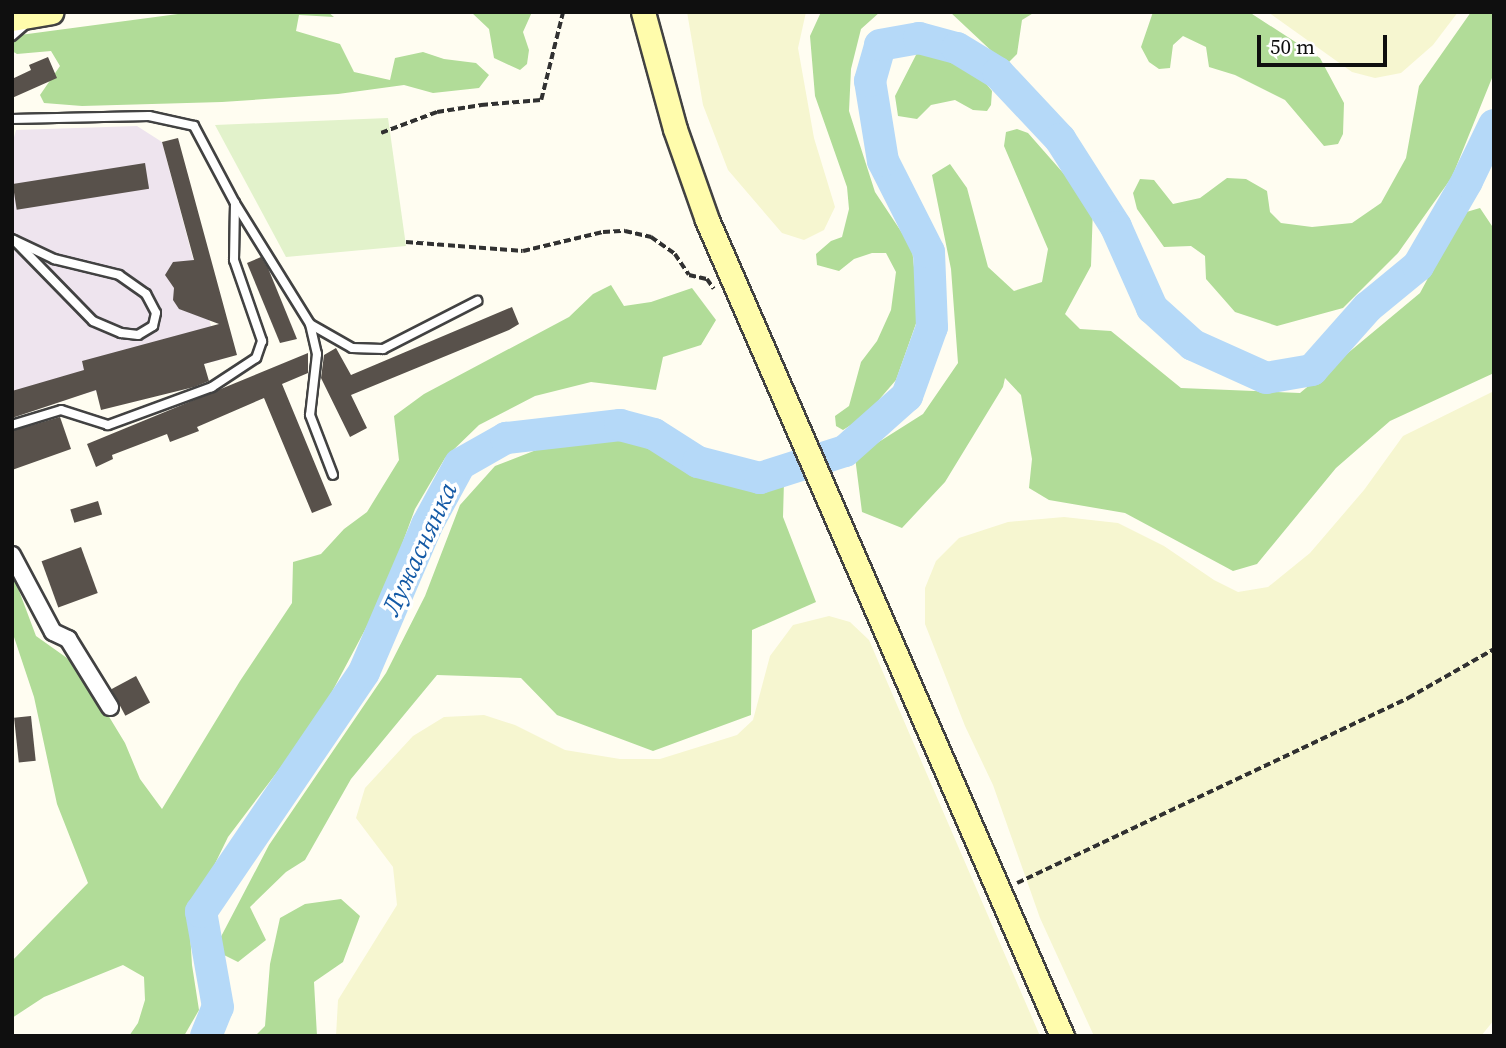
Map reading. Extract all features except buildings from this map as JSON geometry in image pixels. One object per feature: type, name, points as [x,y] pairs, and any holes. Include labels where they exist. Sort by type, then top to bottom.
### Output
[{"type":"main road","points":[[643,12],[671,116],[707,220],[838,528],[1062,1036]]},
{"type":"main road","points":[[12,19],[43,13]]},
{"type":"street","points":[[12,555],[53,632],[68,639],[110,707]]},
{"type":"lane","points":[[12,36],[43,13]]},
{"type":"lane","points":[[12,119],[149,116],[194,126],[235,203],[310,324],[317,354],[310,415],[333,475]]},
{"type":"lane","points":[[12,425],[61,410],[108,425],[212,387],[256,358],[262,341],[234,260],[235,203]]},
{"type":"lane","points":[[13,240],[54,259],[119,275],[146,294],[156,313],[153,326],[138,335],[121,332],[93,321],[13,240]]},
{"type":"lane","points":[[310,324],[352,348],[383,349],[477,302]]},
{"type":"path","points":[[380,133],[437,112],[541,100],[563,12]]},
{"type":"path","points":[[406,242],[523,251],[625,231],[652,237],[675,254],[689,275],[707,279],[715,291]]},
{"type":"path","points":[[999,891],[1408,698],[1494,649]]},
{"type":"shaded area","points":[[137,126],[162,142],[220,360],[59,400],[12,391],[12,145],[16,130]]},
{"type":"green space","points":[[193,12],[328,12],[334,17],[299,15],[296,31],[340,44],[354,72],[390,80],[395,58],[423,52],[444,59],[476,63],[489,75],[479,88],[433,93],[404,85],[338,94],[222,102],[82,106],[44,103],[40,95],[60,66],[51,51],[17,54],[12,51],[12,43],[20,35]]},
{"type":"green space","points":[[471,12],[532,12],[523,32],[529,50],[527,64],[520,70],[494,58],[489,29]]},
{"type":"green space","points":[[687,12],[806,12],[798,48],[814,138],[835,207],[824,230],[804,240],[782,233],[728,170],[703,105]]},
{"type":"green space","points":[[821,12],[880,12],[861,29],[851,69],[849,111],[875,192],[912,248],[919,315],[896,380],[865,416],[843,430],[836,426],[835,416],[849,406],[861,362],[877,341],[891,310],[896,272],[886,253],[872,253],[854,259],[839,271],[817,265],[816,254],[831,241],[842,237],[849,209],[847,187],[815,96],[810,36]]},
{"type":"green space","points":[[950,12],[1035,12],[1022,20],[1017,54],[1009,62],[998,57]]},
{"type":"green space","points":[[1153,12],[1249,12],[1320,58],[1344,103],[1343,134],[1338,144],[1324,146],[1285,100],[1235,75],[1209,67],[1206,47],[1183,36],[1173,45],[1170,68],[1159,69],[1149,62],[1141,47]]},
{"type":"green space","points":[[1268,12],[1458,12],[1433,45],[1401,73],[1375,78],[1352,72]]},
{"type":"green space","points":[[1471,12],[1494,12],[1494,73],[1452,177],[1398,253],[1343,308],[1277,326],[1235,312],[1206,279],[1205,256],[1191,246],[1164,247],[1137,209],[1133,193],[1140,179],[1154,180],[1173,204],[1200,198],[1227,178],[1246,179],[1267,191],[1270,212],[1281,223],[1312,227],[1352,223],[1381,203],[1406,158],[1419,86]]},
{"type":"green space","points":[[933,51],[975,70],[992,91],[991,105],[987,111],[973,110],[955,100],[931,105],[917,119],[898,116],[895,96],[917,53]]},
{"type":"green space","points":[[388,118],[406,246],[286,257],[215,125]]},
{"type":"green space","points":[[1017,129],[1028,133],[1093,207],[1091,266],[1065,314],[1080,329],[1111,331],[1181,388],[1300,393],[1420,293],[1463,213],[1480,208],[1494,229],[1494,373],[1390,421],[1336,468],[1257,564],[1233,571],[1125,513],[1049,500],[1029,488],[1032,459],[1021,395],[1005,378],[1003,387],[945,482],[902,528],[862,512],[855,457],[923,414],[958,363],[951,269],[932,175],[950,164],[967,188],[988,267],[1014,291],[1042,282],[1048,249],[1004,146],[1006,132]]},
{"type":"green space","points":[[611,285],[624,306],[651,302],[692,288],[716,320],[701,345],[663,357],[656,390],[591,382],[535,396],[479,425],[445,458],[415,509],[383,596],[318,718],[228,837],[189,917],[192,965],[199,1010],[184,1036],[129,1036],[138,1023],[145,1000],[144,977],[123,965],[44,997],[12,1018],[12,961],[88,883],[57,804],[34,697],[12,631],[12,572],[36,636],[67,658],[91,687],[125,743],[140,779],[162,809],[240,681],[292,603],[293,562],[321,554],[344,529],[367,512],[399,460],[394,416],[424,394],[569,317],[593,294]]},
{"type":"green space","points":[[1494,391],[1494,1020],[1481,1036],[1094,1036],[1040,918],[993,785],[965,726],[925,624],[925,588],[936,561],[959,538],[1008,522],[1064,517],[1118,523],[1164,546],[1214,580],[1238,592],[1268,587],[1310,553],[1364,490],[1403,436]]},
{"type":"green space","points":[[598,426],[664,444],[717,472],[744,478],[784,481],[783,517],[816,602],[752,630],[751,715],[653,751],[557,715],[521,678],[437,675],[351,779],[305,860],[286,872],[250,907],[266,940],[238,962],[214,950],[269,845],[386,673],[425,596],[460,505],[495,466]]},
{"type":"green space","points":[[829,616],[850,622],[869,640],[1040,1036],[336,1036],[338,1000],[397,905],[393,867],[356,818],[365,788],[413,736],[444,717],[484,715],[515,725],[565,750],[620,759],[660,759],[737,735],[753,720],[770,656],[793,625]]},
{"type":"green space","points":[[341,899],[360,916],[343,962],[314,982],[317,1036],[255,1036],[265,1026],[270,964],[280,918],[305,904]]},
{"type":"waterway","name":"Лужаснянка","points":[[206,1036],[218,1007],[201,912],[364,672],[427,525],[460,464],[506,438],[620,425],[654,434],[698,462],[760,478],[845,451],[907,396],[932,327],[929,252],[883,161],[870,81],[880,45],[919,38],[957,48],[998,73],[1060,139],[1116,227],[1152,308],[1193,345],[1266,378],[1312,370],[1368,307],[1418,266],[1467,181],[1494,125]]}]
